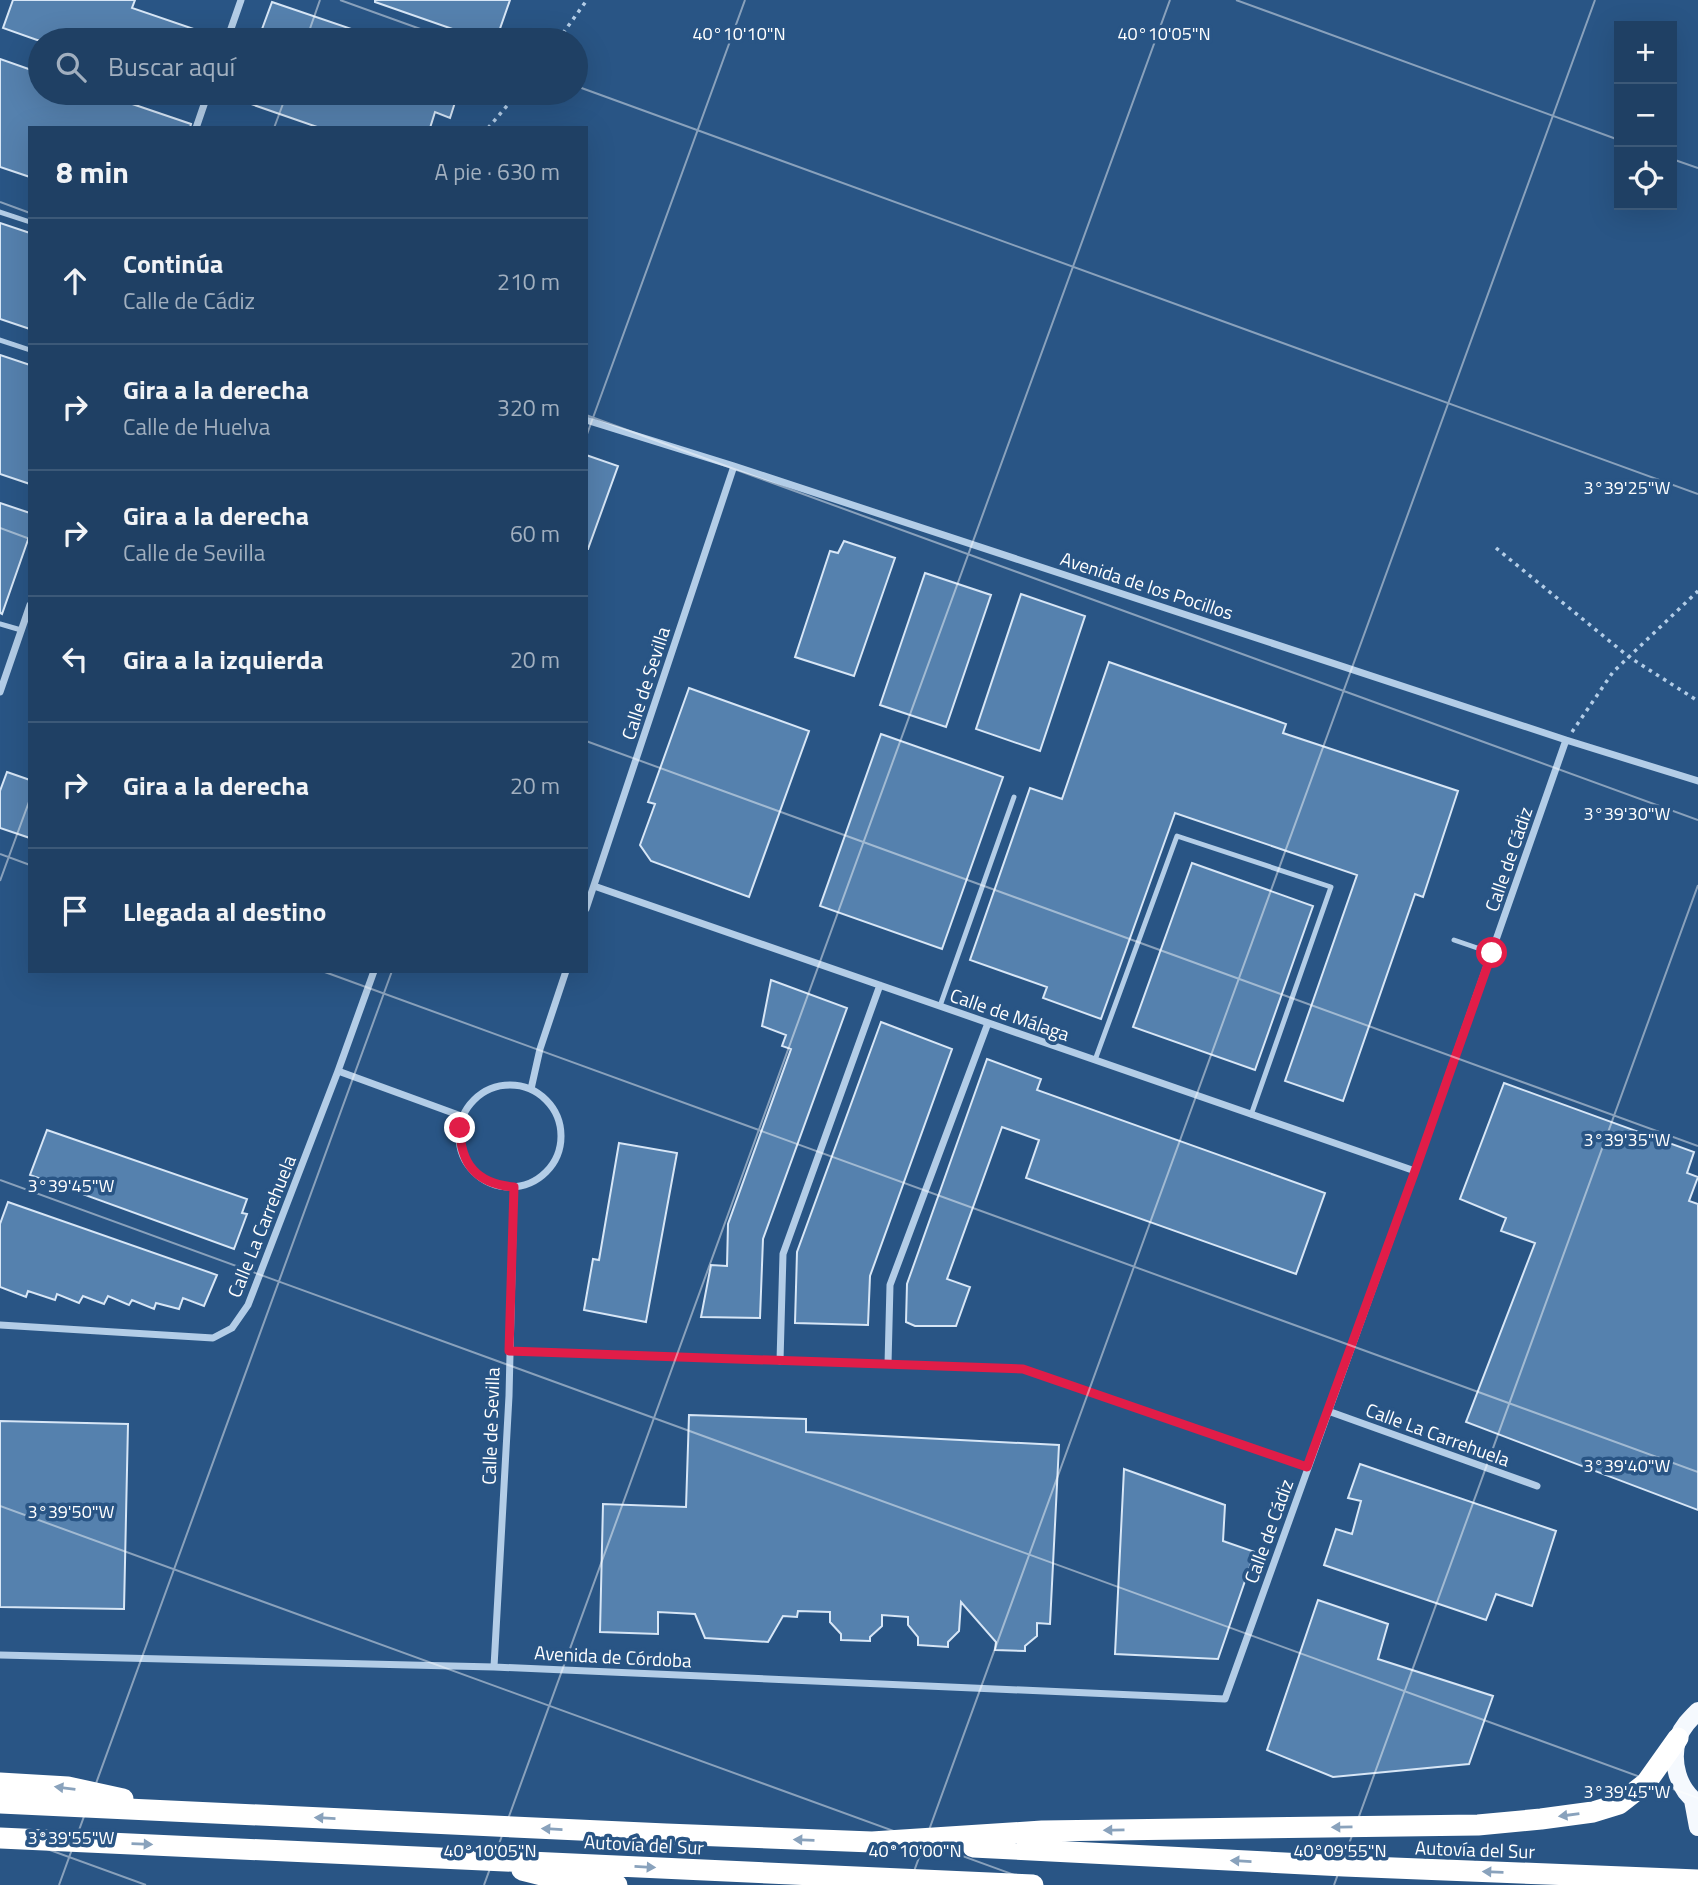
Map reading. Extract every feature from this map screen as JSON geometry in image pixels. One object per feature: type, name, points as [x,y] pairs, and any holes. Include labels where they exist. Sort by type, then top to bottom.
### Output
[{"type":"highway","points":[[0,1803],[872,1842],[1042,1831],[1451,1825],[1541,1819],[1593,1812],[1619,1804],[1646,1783],[1678,1738]]},
{"type":"highway","points":[[0,1783],[68,1787],[179,1812]]},
{"type":"highway","name":"Autovía del Sur","points":[[0,1838],[1033,1885]]},
{"type":"highway","name":"Autovía del Sur","points":[[872,1842],[1344,1866],[1698,1880]]},
{"type":"highway","points":[[479,1859],[573,1883],[617,1885]]},
{"type":"main road","points":[[1698,1711],[1687,1721],[1678,1738],[1675,1755],[1676,1771],[1682,1787],[1695,1802],[1698,1827]]},
{"type":"street","points":[[231,28],[241,0]]},
{"type":"street","points":[[197,126],[204,105]]},
{"type":"street","name":"Avenida de los Pocillos","points":[[588,421],[1698,781]]},
{"type":"street","name":"Calle de Sevilla","points":[[588,903],[734,466]]},
{"type":"street","points":[[0,692],[28,611]]},
{"type":"street","name":"Calle de Cádiz","points":[[1225,1699],[1415,1171],[1566,740]]},
{"type":"street","name":"Calle de Málaga","points":[[594,886],[1415,1171]]},
{"type":"street","name":"Calle La Carrehuela","points":[[0,1325],[213,1338],[232,1328],[248,1305],[373,973]]},
{"type":"street","points":[[531,1089],[540,1049],[565,973]]},
{"type":"street","points":[[780,1361],[783,1254],[880,985]]},
{"type":"street","points":[[888,1364],[890,1286],[988,1023]]},
{"type":"street","points":[[338,1071],[464,1117]]},
{"type":"street","points":[[516,1085],[531,1089],[545,1099],[555,1112],[561,1128],[561,1145],[555,1161],[544,1174],[530,1183],[514,1187],[498,1186],[484,1180],[472,1170],[460,1143],[460,1128],[474,1101],[486,1091],[516,1085]]},
{"type":"street","name":"Calle de Sevilla","points":[[494,1667],[509,1396],[514,1187]]},
{"type":"street","points":[[509,1351],[1023,1369],[1307,1467]]},
{"type":"street","name":"Calle La Carrehuela","points":[[1328,1411],[1537,1486]]},
{"type":"street","name":"Avenida de Córdoba","points":[[0,1655],[494,1667],[1225,1699]]},
{"type":"lane","points":[[0,212],[28,221]]},
{"type":"lane","points":[[0,340],[28,349]]},
{"type":"lane","points":[[0,624],[21,631]]},
{"type":"lane","points":[[940,1006],[1014,797]]},
{"type":"lane","points":[[1095,1060],[1177,836],[1331,887],[1251,1115]]},
{"type":"lane","points":[[1454,940],[1492,953]]},
{"type":"path","points":[[567,28],[587,0]]},
{"type":"path","points":[[490,126],[508,105]]},
{"type":"path","points":[[1496,548],[1629,657],[1698,701]]},
{"type":"path","points":[[1566,740],[1613,672],[1698,591]]},
{"type":"building","points":[[13,0],[135,0],[132,8],[191,28],[28,28],[28,37],[3,28]]},
{"type":"building","points":[[510,0],[500,28],[450,28],[375,2]]},
{"type":"building","points":[[272,2],[349,28],[262,28]]},
{"type":"building","points":[[0,59],[28,69],[28,105],[135,105],[191,124],[28,126],[28,176],[0,167]]},
{"type":"building","points":[[254,105],[454,105],[450,118],[435,112],[431,126],[314,126]]},
{"type":"building","points":[[0,223],[28,232],[28,328],[0,319]]},
{"type":"building","points":[[0,355],[28,364],[28,483],[0,474]]},
{"type":"building","points":[[588,456],[618,466],[588,549]]},
{"type":"building","points":[[0,503],[28,512],[28,540],[2,614]]},
{"type":"building","points":[[844,541],[895,558],[854,676],[795,657],[830,551],[838,553]]},
{"type":"building","points":[[925,573],[991,595],[946,727],[880,705]]},
{"type":"building","points":[[1021,594],[1085,616],[1040,751],[976,729]]},
{"type":"building","points":[[1109,662],[1286,724],[1283,733],[1458,791],[1423,897],[1415,894],[1343,1101],[1285,1081],[1357,875],[1175,813],[1101,1019],[1043,998],[1047,987],[970,960],[1030,788],[1062,799]]},
{"type":"building","points":[[689,688],[809,731],[749,897],[651,861],[640,845],[655,804],[648,802]]},
{"type":"building","points":[[881,734],[1003,777],[942,949],[820,906]]},
{"type":"building","points":[[7,772],[28,779],[28,837],[0,828],[0,791]]},
{"type":"building","points":[[1192,863],[1313,906],[1255,1070],[1133,1027]]},
{"type":"building","points":[[771,980],[847,1008],[763,1239],[760,1318],[701,1317],[711,1265],[727,1266],[728,1224],[791,1049],[782,1046],[786,1035],[762,1026]]},
{"type":"building","points":[[881,1022],[952,1049],[870,1276],[868,1325],[795,1323],[797,1252]]},
{"type":"building","points":[[987,1059],[1041,1079],[1037,1090],[1325,1193],[1296,1274],[1026,1178],[1039,1140],[1002,1127],[947,1279],[970,1287],[956,1326],[915,1326],[906,1322],[907,1284]]},
{"type":"building","points":[[1504,1083],[1694,1152],[1687,1173],[1698,1177],[1689,1201],[1698,1204],[1698,1510],[1466,1422],[1535,1243],[1501,1231],[1506,1218],[1460,1199]]},
{"type":"building","points":[[47,1130],[247,1199],[242,1213],[247,1214],[234,1249],[30,1175]]},
{"type":"building","points":[[619,1143],[677,1153],[646,1322],[584,1310],[593,1259],[599,1260]]},
{"type":"building","points":[[8,1202],[217,1275],[204,1306],[183,1298],[179,1309],[156,1303],[154,1309],[132,1300],[129,1305],[108,1296],[104,1304],[83,1296],[79,1303],[57,1294],[55,1300],[28,1291],[26,1297],[0,1287],[0,1224]]},
{"type":"building","points":[[689,1415],[806,1419],[806,1432],[1059,1445],[1050,1624],[1037,1623],[1037,1636],[1025,1646],[1025,1651],[995,1650],[996,1642],[961,1602],[959,1631],[948,1642],[948,1647],[918,1645],[918,1637],[908,1625],[908,1617],[882,1615],[882,1626],[870,1637],[870,1641],[841,1640],[841,1634],[830,1622],[830,1612],[798,1611],[797,1617],[783,1616],[768,1642],[705,1638],[695,1614],[658,1612],[658,1634],[600,1632],[603,1504],[686,1507]]},
{"type":"building","points":[[0,1421],[128,1424],[124,1609],[0,1607]]},
{"type":"building","points":[[1360,1464],[1556,1531],[1532,1606],[1496,1594],[1486,1620],[1324,1565],[1336,1529],[1352,1534],[1361,1501],[1348,1498]]},
{"type":"building","points":[[1124,1469],[1225,1505],[1223,1541],[1255,1552],[1218,1659],[1115,1654]]},
{"type":"building","points":[[1318,1600],[1388,1624],[1378,1659],[1493,1696],[1469,1764],[1333,1777],[1267,1750]]},
{"type":"route","points":[[460,1128],[464,1157],[472,1170],[484,1180],[498,1186],[514,1187],[509,1351],[1023,1369],[1307,1467],[1492,953]]}]
